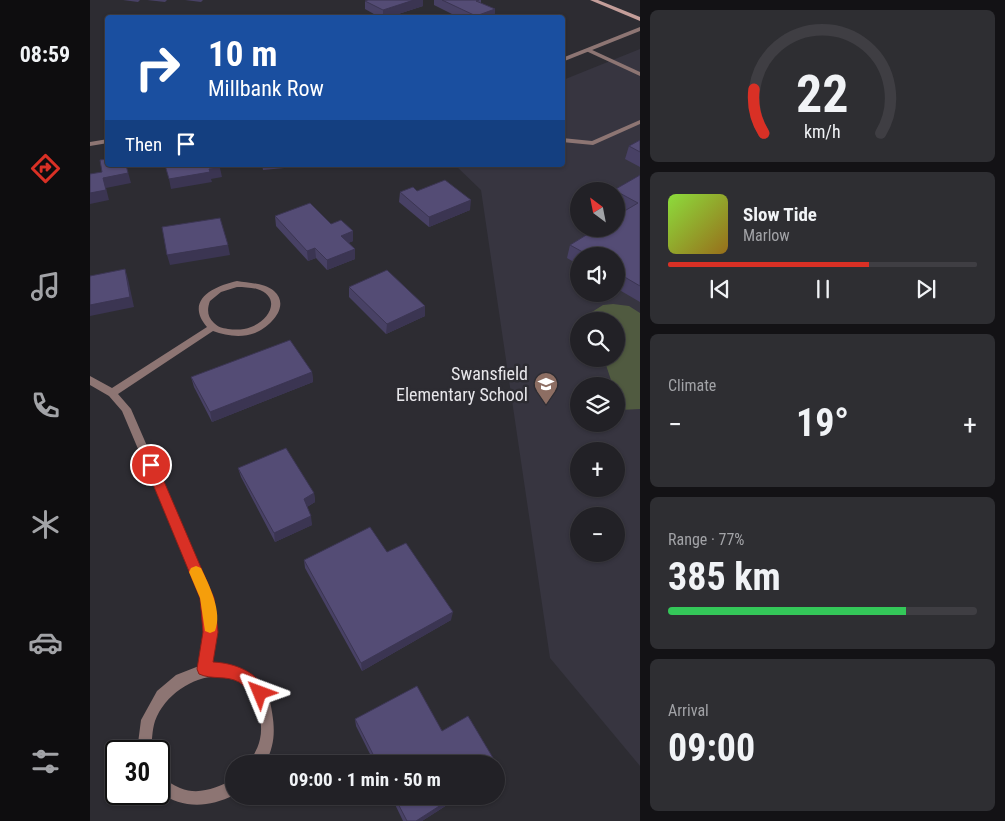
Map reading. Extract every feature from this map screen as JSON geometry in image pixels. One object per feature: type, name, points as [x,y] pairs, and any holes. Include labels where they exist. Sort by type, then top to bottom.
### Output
[{"type":"main road","points":[[593,0],[640,19]]},
{"type":"street","points":[[565,59],[640,28]]},
{"type":"street","points":[[588,50],[640,74]]},
{"type":"street","points":[[565,140],[593,143],[640,122]]},
{"type":"street","points":[[90,144],[105,142]]},
{"type":"street","points":[[237,284],[253,284],[266,289],[275,297],[277,308],[272,319],[260,328],[244,333],[226,333],[212,328],[204,318],[203,307],[209,296],[221,288],[237,284]]},
{"type":"street","points":[[112,393],[212,328]]},
{"type":"street","points":[[90,380],[112,393],[126,409],[207,598],[211,632],[204,669]]},
{"type":"street","points":[[143,740],[150,712],[164,692],[183,677],[204,669],[226,670],[246,678],[260,693],[267,713],[268,737],[260,755]]},
{"type":"street","points":[[170,793],[196,800],[225,792]]},
{"type":"shaded area","name":"Swansfield Elementary School","points":[[640,49],[640,766],[550,658],[481,190],[457,167],[565,167],[565,79]]},
{"type":"green space","points":[[603,305],[629,306],[640,313],[640,409],[625,410],[625,377],[610,377],[607,367],[625,367],[625,312],[592,312]]},
{"type":"building","points":[[414,0],[383,10],[365,1]]},
{"type":"building","points":[[442,0],[479,0],[476,1],[495,9],[474,15]]},
{"type":"building","points":[[640,140],[640,152],[629,146]]},
{"type":"building","points":[[105,159],[105,167],[126,167],[128,173],[103,178],[106,190],[90,193],[90,174],[102,172],[100,160]]},
{"type":"building","points":[[166,167],[220,168],[209,169],[210,172],[169,179]]},
{"type":"building","points":[[640,175],[640,286],[625,277],[625,247],[574,247],[570,245],[581,238],[625,238],[625,211],[638,203],[625,196],[625,184]]},
{"type":"building","points":[[445,180],[471,200],[429,217],[400,192],[413,187],[417,191]]},
{"type":"building","points":[[310,203],[331,224],[341,220],[353,231],[341,236],[355,249],[327,260],[315,248],[307,251],[275,216]]},
{"type":"building","points":[[220,218],[228,245],[167,255],[162,227]]},
{"type":"building","points":[[125,269],[130,297],[90,305],[90,276]]},
{"type":"building","points":[[387,270],[425,306],[387,324],[349,287]]},
{"type":"building","points":[[290,340],[312,372],[210,412],[191,377]]},
{"type":"building","points":[[286,448],[314,493],[304,499],[311,516],[274,533],[238,468]]},
{"type":"building","points":[[370,527],[387,552],[406,543],[453,612],[361,663],[304,560]]},
{"type":"building","points":[[417,686],[442,731],[468,716],[491,755],[373,755],[355,719]]},
{"type":"building","points":[[399,805],[441,805],[416,821],[407,821]]},
{"type":"slow traffic","points":[[196,572],[207,598],[210,626]]},
{"type":"place","name":"Swansfield Elementary School","points":[[546,405]]},
{"type":"route","points":[[151,465],[207,598],[211,632],[204,669],[226,670],[246,678],[260,693]]}]
